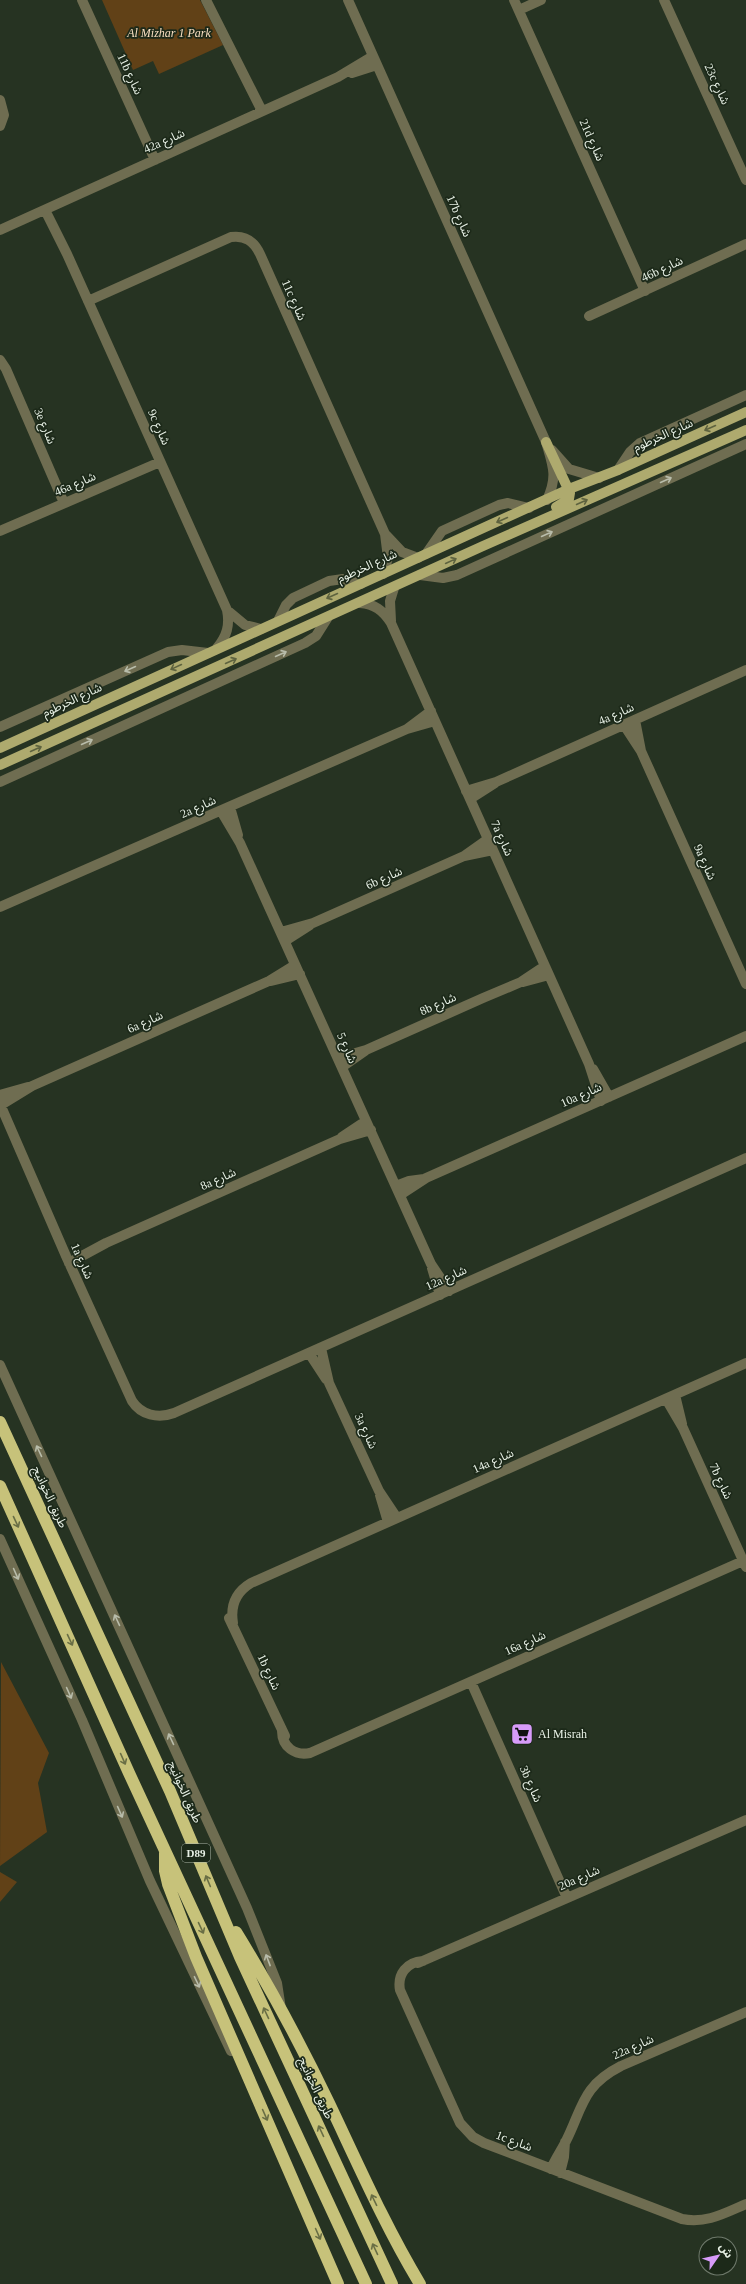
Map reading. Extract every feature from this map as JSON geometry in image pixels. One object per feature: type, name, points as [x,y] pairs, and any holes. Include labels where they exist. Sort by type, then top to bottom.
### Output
[{"type":"highway","name":"طريق الخوانيج","points":[[0,1422],[170,1791],[217,1902],[392,2284]]},
{"type":"highway","name":"D89","points":[[0,1486],[165,1850],[366,2284]]},
{"type":"highway","points":[[165,1850],[164,1864],[168,1884],[196,1957],[338,2284]]},
{"type":"highway","points":[[217,1902],[246,1948],[281,2011],[328,2102],[376,2204],[420,2284]]},
{"type":"main road","name":"شارع الخرطوم","points":[[0,748],[569,489],[618,470],[746,412]]},
{"type":"main road","points":[[0,765],[394,588],[483,546],[746,430]]},
{"type":"main road","points":[[483,546],[495,535],[567,502],[571,496],[546,442]]},
{"type":"main road","points":[[101,719],[102,709],[117,700],[129,688]]},
{"type":"street","name":"11b شارع","points":[[82,0],[155,160]]},
{"type":"street","points":[[206,0],[259,113]]},
{"type":"street","name":"17b شارع","points":[[348,0],[546,442],[554,474],[553,487],[547,500]]},
{"type":"street","name":"21d شارع","points":[[514,0],[645,291]]},
{"type":"street","points":[[519,10],[541,0]]},
{"type":"street","name":"23c شارع","points":[[664,0],[746,180]]},
{"type":"street","name":"42a شارع","points":[[0,230],[375,60]]},
{"type":"street","points":[[0,100],[4,115],[0,126]]},
{"type":"street","name":"9c شارع","points":[[48,208],[67,254],[227,610],[229,618],[226,634],[212,651]]},
{"type":"street","name":"11c شارع","points":[[88,301],[231,237],[242,237],[253,243],[260,254],[385,534],[388,558],[383,574]]},
{"type":"street","name":"46b شارع","points":[[589,316],[746,244]]},
{"type":"street","name":"3e شارع","points":[[0,360],[6,370],[64,503]]},
{"type":"street","points":[[618,470],[630,452],[640,443],[746,395]]},
{"type":"street","name":"17b شارع","points":[[546,442],[558,458],[569,469],[599,478]]},
{"type":"street","points":[[420,576],[443,578],[457,575],[746,444]]},
{"type":"street","name":"46a شارع","points":[[0,531],[160,462]]},
{"type":"street","points":[[422,556],[442,531],[499,505],[508,503],[528,508]]},
{"type":"street","name":"11c شارع","points":[[385,534],[402,552],[422,556]]},
{"type":"street","points":[[278,621],[289,601],[322,584],[343,579],[360,584]]},
{"type":"street","name":"7a شارع","points":[[391,623],[389,608],[394,588]]},
{"type":"street","name":"7a شارع","points":[[360,603],[375,606],[387,616],[391,623],[605,1099]]},
{"type":"street","name":"9c شارع","points":[[227,610],[245,625],[261,629]]},
{"type":"street","points":[[0,782],[305,643],[316,636],[328,617]]},
{"type":"street","points":[[0,727],[168,652],[182,650],[212,651]]},
{"type":"street","name":"4a شارع","points":[[468,795],[746,670]]},
{"type":"street","name":"2a شارع","points":[[406,729],[430,711]]},
{"type":"street","name":"9a شارع","points":[[635,720],[641,751]]},
{"type":"street","name":"2a شارع","points":[[0,907],[406,729],[435,721]]},
{"type":"street","name":"9a شارع","points":[[624,725],[641,751],[746,984]]},
{"type":"street","name":"شارع 5","points":[[226,809],[444,1293]]},
{"type":"street","name":"6b شارع","points":[[283,937],[464,856],[488,839]]},
{"type":"street","name":"6b شارع","points":[[464,856],[493,850]]},
{"type":"street","name":"6a شارع","points":[[0,1105],[32,1086],[269,981],[298,970]]},
{"type":"street","name":"8b شارع","points":[[340,1062],[547,971]]},
{"type":"street","name":"10a شارع","points":[[398,1190],[409,1181],[426,1178],[746,1036]]},
{"type":"street","name":"6a شارع","points":[[0,1095],[32,1086]]},
{"type":"street","name":"1a شارع","points":[[0,1105],[67,1260],[132,1401],[141,1412],[154,1415]]},
{"type":"street","name":"8a شارع","points":[[67,1260],[340,1138],[357,1135],[368,1125]]},
{"type":"street","name":"12a شارع","points":[[154,1415],[174,1413],[746,1158]]},
{"type":"street","name":"3a شارع","points":[[321,1348],[329,1382]]},
{"type":"street","name":"3a شارع","points":[[309,1353],[329,1382],[392,1520]]},
{"type":"street","points":[[0,1364],[247,1908],[277,1983],[281,2011]]},
{"type":"street","name":"14a شارع","points":[[231,1601],[238,1587],[251,1583],[746,1364]]},
{"type":"street","name":"7b شارع","points":[[671,1397],[683,1428],[745,1564]]},
{"type":"street","points":[[0,1538],[84,1726],[150,1881],[237,2063],[249,2080]]},
{"type":"street","name":"16a شارع","points":[[295,1749],[306,1754],[317,1750],[745,1564]]},
{"type":"street","name":"1b شارع","points":[[231,1601],[233,1623],[282,1731],[295,1749]]},
{"type":"street","name":"3b شارع","points":[[471,1682],[568,1898]]},
{"type":"street","name":"20a شارع","points":[[404,1976],[423,1961],[746,1820]]},
{"type":"street","name":"1c شارع","points":[[404,1976],[399,1985],[404,1999],[464,2128],[473,2137],[484,2143],[555,2171],[673,2216],[692,2221],[715,2217],[746,2204]]},
{"type":"street","name":"22a شارع","points":[[555,2171],[565,2142],[585,2097],[605,2076],[621,2066],[746,2012]]},
{"type":"green space","name":"Al Mizhar 1 Park","points":[[102,0],[200,0],[223,45],[159,74],[153,61],[133,70]]},
{"type":"green space","points":[[1,1662],[49,1753],[38,1783],[47,1832],[0,1866]]},
{"type":"green space","points":[[0,1872],[17,1882],[0,1902]]},
{"type":"place","name":"Al Misrah","points":[[522,1734]]}]
